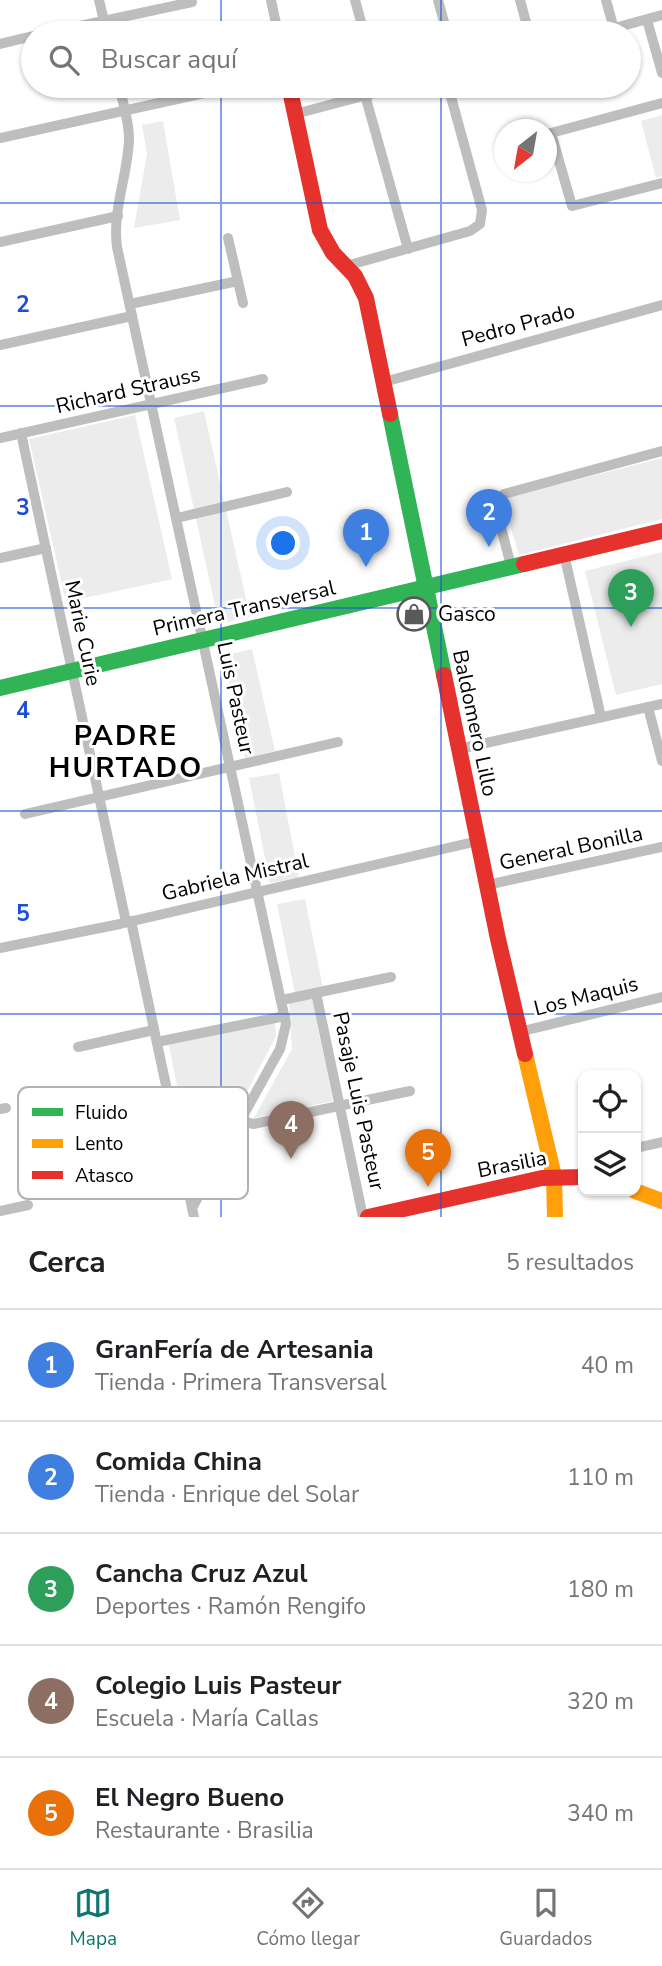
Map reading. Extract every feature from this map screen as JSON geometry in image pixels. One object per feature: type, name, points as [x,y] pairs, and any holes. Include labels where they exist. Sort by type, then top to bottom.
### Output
[{"type":"street","points":[[99,0],[104,21],[192,2]]},
{"type":"street","points":[[271,0],[275,21]]},
{"type":"street","points":[[355,0],[361,21]]},
{"type":"street","points":[[438,0],[444,21]]},
{"type":"street","points":[[520,0],[526,21]]},
{"type":"street","points":[[606,0],[612,21]]},
{"type":"street","points":[[641,22],[662,16]]},
{"type":"street","points":[[647,20],[662,73]]},
{"type":"street","points":[[0,44],[21,39]]},
{"type":"street","name":"Luis Pasteur","points":[[122,98],[129,142],[116,239],[285,1016],[283,1041],[248,1105]]},
{"type":"street","points":[[0,138],[180,98]]},
{"type":"street","name":"Baldomero Lillo","points":[[292,98],[320,230],[333,253],[355,276],[366,298],[487,886],[554,1176],[555,1217]]},
{"type":"street","points":[[295,114],[354,98]]},
{"type":"street","points":[[366,98],[408,249]]},
{"type":"street","points":[[346,266],[477,227],[482,219],[482,211],[451,98]]},
{"type":"street","points":[[662,103],[551,133],[572,206],[662,183]]},
{"type":"street","points":[[0,242],[118,216]]},
{"type":"street","points":[[228,238],[243,303]]},
{"type":"street","points":[[0,345],[238,281]]},
{"type":"street","name":"Pedro Prado","points":[[384,382],[662,305]]},
{"type":"street","name":"Richard Strauss","points":[[0,438],[263,379]]},
{"type":"street","name":"Marie Curie","points":[[21,433],[99,797],[166,1087]]},
{"type":"street","points":[[511,566],[496,508],[498,500],[504,494],[662,450]]},
{"type":"street","points":[[177,518],[287,492]]},
{"type":"street","name":"Primera Transversal","points":[[0,688],[662,531]]},
{"type":"street","points":[[0,558],[46,548]]},
{"type":"street","points":[[564,554],[601,718]]},
{"type":"street","points":[[459,749],[662,704]]},
{"type":"street","points":[[648,707],[662,761]]},
{"type":"street","points":[[25,814],[338,742]]},
{"type":"street","name":"Gabriela Mistral","points":[[0,948],[478,841]]},
{"type":"street","name":"General Bonilla","points":[[487,886],[662,848]]},
{"type":"street","points":[[282,1000],[391,977]]},
{"type":"street","name":"Pasaje Luis Pasteur","points":[[316,993],[366,1217]]},
{"type":"street","name":"Los Maquis","points":[[519,1032],[662,997]]},
{"type":"street","points":[[156,1042],[285,1016]]},
{"type":"street","points":[[78,1047],[154,1030]]},
{"type":"street","points":[[248,1122],[253,1124],[410,1091]]},
{"type":"street","points":[[641,1147],[662,1142]]},
{"type":"street","name":"Brasilia","points":[[366,1217],[422,1211],[554,1176],[578,1177]]},
{"type":"street","points":[[641,1193],[662,1202]]},
{"type":"street","points":[[0,1211],[28,1205]]},
{"type":"shaded area","points":[[662,115],[662,176],[656,178],[641,121]]},
{"type":"shaded area","points":[[163,121],[180,220],[134,228],[147,154],[142,125]]},
{"type":"shaded area","points":[[204,411],[250,617],[219,624],[174,418]]},
{"type":"shaded area","points":[[135,415],[172,579],[66,602],[29,439]]},
{"type":"shaded area","points":[[662,458],[662,519],[519,555],[504,505],[510,497]]},
{"type":"shaded area","points":[[662,552],[662,684],[616,695],[585,571]]},
{"type":"shaded area","points":[[252,649],[275,751],[245,758],[223,656]]},
{"type":"shaded area","points":[[279,773],[299,878],[270,883],[249,778]]},
{"type":"shaded area","points":[[305,899],[324,993],[296,999],[277,904]]},
{"type":"shaded area","points":[[312,998],[333,1101],[254,1118],[292,1049],[289,1003]]},
{"type":"shaded area","points":[[275,1022],[276,1036],[248,1090],[248,1087],[177,1087],[169,1045]]},
{"type":"traffic: fast","points":[[390,414],[444,675]]},
{"type":"traffic: fast","points":[[0,688],[524,564]]},
{"type":"traffic: slow","points":[[525,1054],[554,1176],[555,1217]]},
{"type":"traffic: slow","points":[[641,1193],[662,1201]]},
{"type":"traffic: jam","points":[[292,98],[320,230],[333,253],[355,276],[366,298],[390,414]]},
{"type":"traffic: jam","points":[[524,564],[662,531]]},
{"type":"traffic: jam","points":[[444,675],[498,939],[525,1054]]},
{"type":"traffic: jam","points":[[368,1217],[542,1178],[578,1177]]},
{"type":"place","name":"Comida China","points":[[489,547]]},
{"type":"place","name":"GranFería de Artesania","points":[[366,567]]},
{"type":"place","name":"Gasco","points":[[414,614]]},
{"type":"place","name":"Cancha Cruz Azul","points":[[631,627]]},
{"type":"place","name":"Colegio Luis Pasteur","points":[[291,1159]]},
{"type":"place","name":"El Negro Bueno","points":[[428,1187]]},
{"type":"district","name":"PADRE HURTADO","points":[[126,752]]}]
